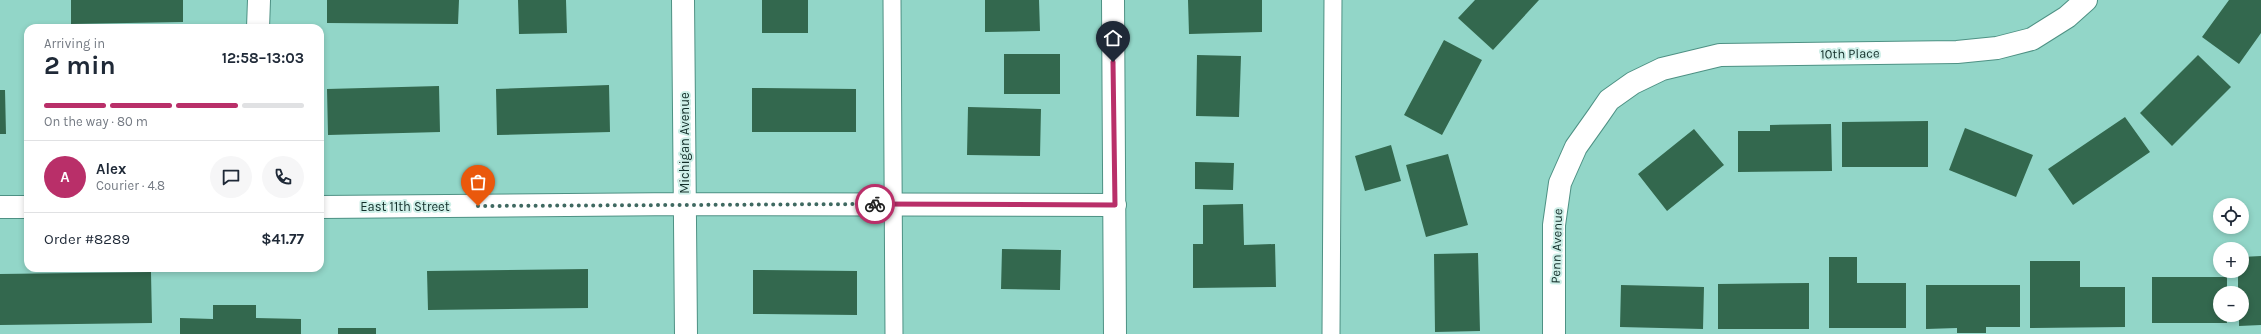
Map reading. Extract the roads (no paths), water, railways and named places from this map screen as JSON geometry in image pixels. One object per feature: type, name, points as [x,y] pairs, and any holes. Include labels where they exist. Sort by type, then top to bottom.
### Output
[{"type":"street","points":[[258,0],[258,24]]},
{"type":"street","name":"Michigan Avenue","points":[[682,0],[686,334]]},
{"type":"street","points":[[1114,0],[1115,334]]},
{"type":"street","name":"10th Place","points":[[1609,100],[1633,83],[1662,68],[1720,55],[1957,52],[1997,48],[2032,39],[2068,17],[2086,0]]},
{"type":"street","name":"Penn Avenue","points":[[1554,334],[1554,225],[1560,183],[1576,147],[1609,100]]},
{"type":"street","name":"East 11th Street","points":[[324,207],[684,204],[1115,205]]},
{"type":"street","points":[[0,207],[24,207]]},
{"type":"lane","points":[[892,0],[894,334]]},
{"type":"lane","points":[[1331,334],[1332,0]]}]
